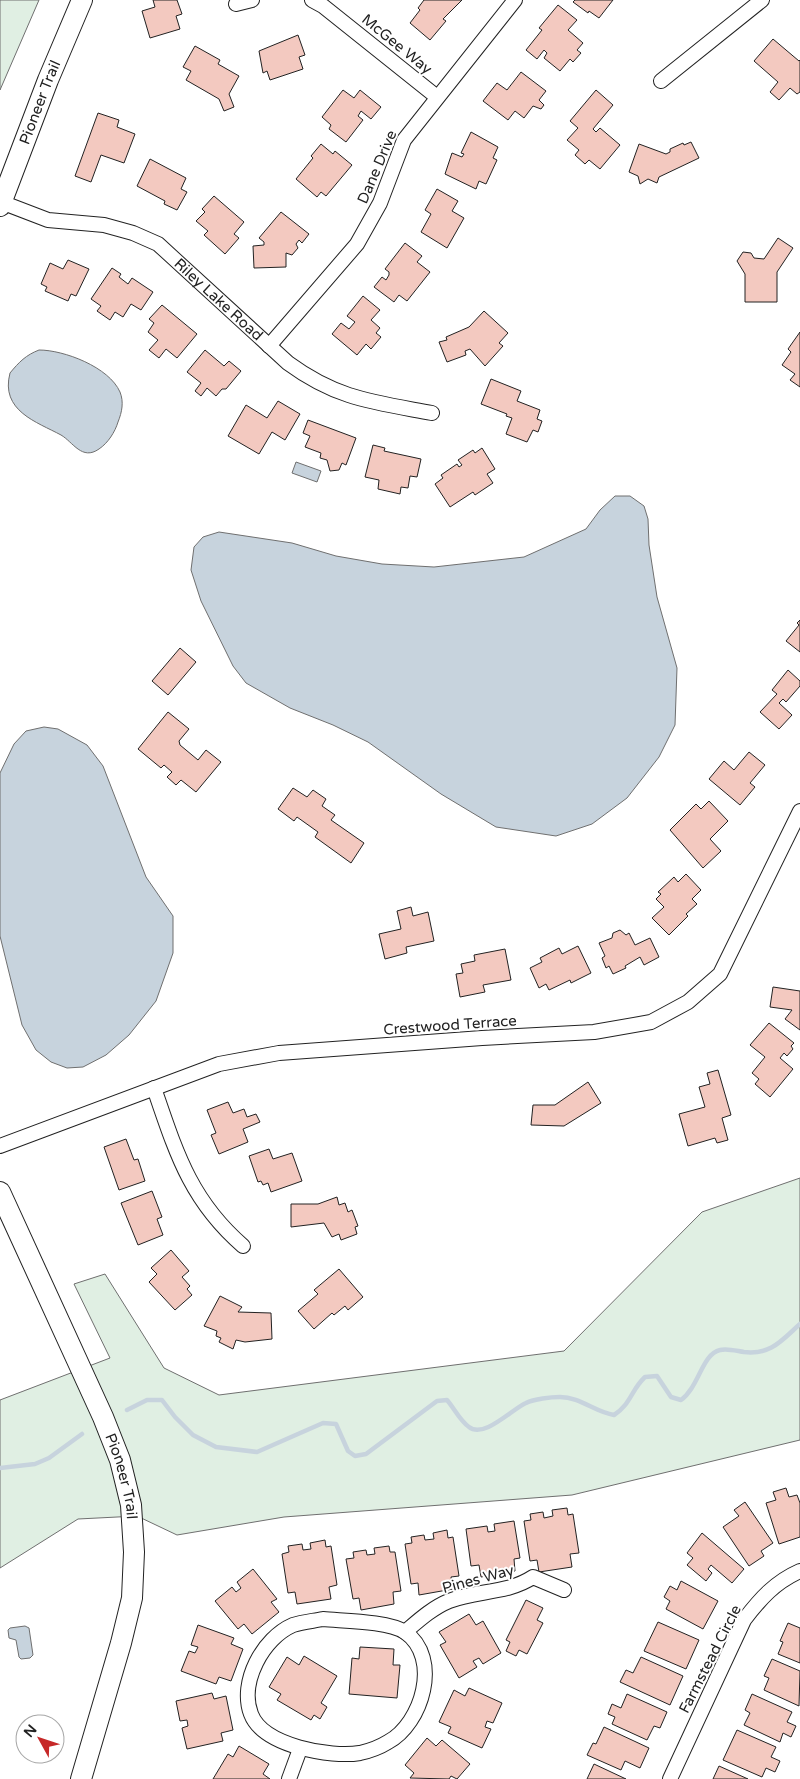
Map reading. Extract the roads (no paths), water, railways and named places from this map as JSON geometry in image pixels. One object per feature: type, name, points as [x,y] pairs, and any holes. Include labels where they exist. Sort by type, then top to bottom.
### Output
[{"type":"main road","name":"Pioneer Trail","points":[[0,203],[82,0]]},
{"type":"main road","name":"Pioneer Trail","points":[[0,1192],[103,1417],[120,1460],[131,1505],[134,1552],[132,1598],[121,1643],[81,1779]]},
{"type":"street","points":[[236,4],[252,0]]},
{"type":"street","name":"McGee Way","points":[[312,0],[323,6],[437,97]]},
{"type":"street","name":"Dane Drive","points":[[269,346],[357,244],[380,203],[395,158],[404,140],[515,0]]},
{"type":"street","points":[[660,81],[762,0]]},
{"type":"street","name":"Riley Lake Road","points":[[0,203],[48,220],[104,225],[133,232],[158,244],[269,346],[305,376],[336,392],[364,400],[432,413]]},
{"type":"street","name":"Crestwood Terrace","points":[[0,1146],[219,1064],[279,1053],[594,1032],[651,1022],[688,1002],[720,974],[800,811]]},
{"type":"street","points":[[154,1088],[178,1158],[201,1201],[224,1230],[243,1246]]},
{"type":"street","name":"Farmstead Circle","points":[[670,1779],[744,1620],[759,1600],[776,1584],[800,1571]]},
{"type":"street","name":"Pines Way","points":[[405,1632],[431,1611],[448,1601],[519,1586],[533,1577],[564,1590]]},
{"type":"street","points":[[323,1619],[378,1624],[405,1632],[418,1648],[426,1679],[423,1696],[415,1714],[404,1729],[390,1742],[359,1753],[300,1749],[273,1736],[260,1726],[252,1715],[248,1699],[250,1684],[256,1664],[266,1647],[292,1626],[323,1619]]},
{"type":"street","points":[[289,1779],[300,1749]]},
{"type":"waterway","points":[[127,1410],[147,1400],[162,1400],[175,1417],[193,1435],[216,1447],[257,1452],[323,1423],[336,1424],[348,1451],[355,1456],[366,1454],[437,1401],[447,1400],[463,1421],[475,1430],[498,1422],[526,1403],[547,1398],[574,1399],[614,1415],[628,1402],[645,1377],[657,1376],[671,1397],[681,1400],[692,1387],[704,1364],[714,1353],[723,1349],[744,1352],[769,1349],[800,1324]]},
{"type":"waterway","points":[[0,1468],[35,1464],[49,1458],[82,1434]]}]
